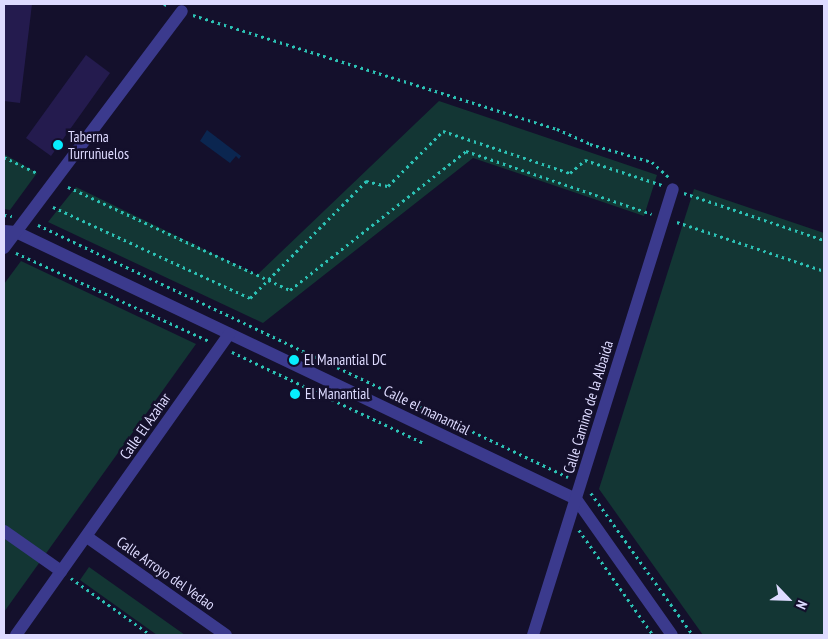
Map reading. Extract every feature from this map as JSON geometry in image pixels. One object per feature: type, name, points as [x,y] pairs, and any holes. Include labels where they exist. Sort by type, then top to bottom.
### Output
[{"type":"street","points":[[4,248],[10,231],[25,219],[182,11]]},
{"type":"street","name":"Calle Camino de la Albaida","points":[[533,635],[673,189]]},
{"type":"street","name":"Calle el manantial","points":[[10,231],[576,499],[672,635]]},
{"type":"street","name":"Calle El Azahar","points":[[16,635],[222,347],[229,334]]},
{"type":"street","points":[[4,531],[61,571]]},
{"type":"street","name":"Calle Arroyo del Vedao","points":[[87,537],[226,635]]},
{"type":"path","points":[[164,4],[652,162],[668,173],[673,189]]},
{"type":"path","points":[[53,207],[250,298],[366,181],[388,186],[443,131],[570,174],[585,160],[824,240]]},
{"type":"path","points":[[68,187],[290,290],[466,151],[824,271]]},
{"type":"path","points":[[4,157],[37,173]]},
{"type":"path","points":[[4,215],[25,219],[573,479]]},
{"type":"path","points":[[4,248],[222,347],[432,447]]},
{"type":"path","points":[[588,490],[693,635]]},
{"type":"path","points":[[582,533],[653,635]]},
{"type":"path","points":[[61,571],[151,635]]},
{"type":"green space","points":[[439,101],[657,175],[644,216],[473,158],[263,323],[48,222],[76,187],[257,275]]},
{"type":"green space","points":[[4,154],[37,173],[10,210],[4,209]]},
{"type":"green space","points":[[694,189],[824,233],[824,635],[703,635],[599,489]]},
{"type":"green space","points":[[21,261],[196,344],[4,612],[4,284]]},
{"type":"green space","points":[[89,567],[185,635],[157,635],[80,580]]},
{"type":"water","points":[[207,130],[241,156],[239,159],[236,156],[230,163],[200,141]]},
{"type":"building","points":[[4,4],[32,4],[20,103],[4,101]]},
{"type":"building","points":[[86,55],[110,73],[51,156],[26,138]]},
{"type":"place","name":"Taberna Turruñuelos","points":[[58,145]]},
{"type":"place","name":"El Manantial DC","points":[[294,360]]},
{"type":"place","name":"El Manantial","points":[[295,394]]}]
